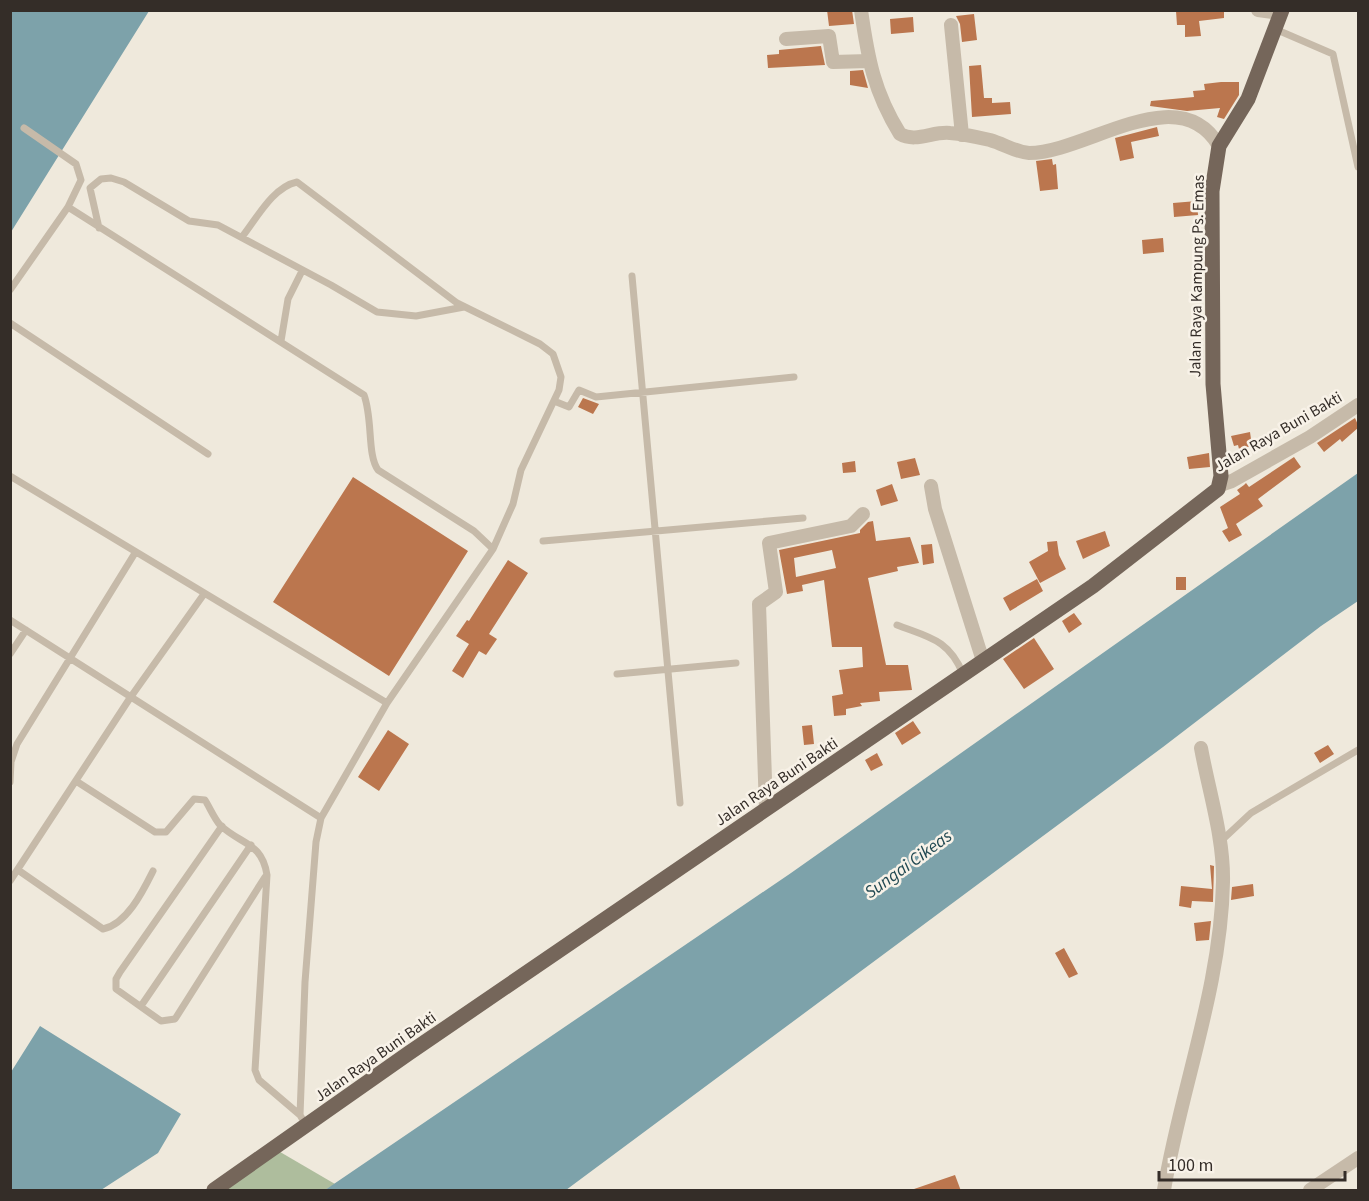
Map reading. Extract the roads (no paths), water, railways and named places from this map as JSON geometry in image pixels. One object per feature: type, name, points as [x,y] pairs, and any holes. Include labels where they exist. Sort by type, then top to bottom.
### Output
[{"type":"main road","name":"Jalan Raya Kampung Ps. Emas","points":[[1220,484],[1213,384],[1212,191],[1219,146],[1248,99],[1281,12]]},
{"type":"main road","name":"Jalan Raya Buni Bakti","points":[[214,1191],[303,1121],[409,1053],[1093,586],[1213,493],[1220,484]]},
{"type":"street","points":[[861,10],[869,61],[880,99],[900,134],[911,138],[942,133],[962,135],[991,140],[1019,151],[1044,152],[1147,120],[1178,117],[1205,128],[1219,146]]},
{"type":"street","points":[[1258,10],[1281,12]]},
{"type":"street","points":[[951,25],[962,135]]},
{"type":"street","points":[[786,39],[829,36],[833,62],[869,61]]},
{"type":"street","name":"Jalan Raya Buni Bakti","points":[[1220,484],[1232,481],[1310,437],[1359,405]]},
{"type":"street","points":[[932,486],[945,543],[983,661]]},
{"type":"street","points":[[766,809],[759,604],[776,592],[769,543],[851,526],[863,514]]},
{"type":"street","points":[[1164,1191],[1216,946],[1223,882],[1219,843],[1201,748]]},
{"type":"street","points":[[1310,1191],[1359,1158]]},
{"type":"lane","points":[[1275,29],[1334,54],[1359,167]]},
{"type":"lane","points":[[10,290],[68,207],[81,180],[80,170],[76,164],[24,128]]},
{"type":"lane","points":[[99,228],[90,188],[101,179],[111,177],[124,182],[189,221],[218,225],[242,237],[377,312],[416,316],[465,307]]},
{"type":"lane","points":[[242,237],[276,193],[287,184],[297,182],[305,185],[465,307],[540,344],[553,354],[561,377],[554,401],[521,470],[513,504],[493,549],[387,703],[321,818],[316,842],[305,982],[303,1121]]},
{"type":"lane","points":[[68,207],[364,395],[369,409],[373,437],[371,454],[378,470],[474,531],[493,549]]},
{"type":"lane","points":[[281,341],[288,299],[302,271]]},
{"type":"lane","points":[[632,276],[680,803]]},
{"type":"lane","points":[[10,323],[208,454]]},
{"type":"lane","points":[[554,401],[569,407],[579,390],[596,397],[794,377]]},
{"type":"lane","points":[[10,476],[387,703]]},
{"type":"lane","points":[[543,541],[803,518]]},
{"type":"lane","points":[[10,782],[11,762],[17,744],[135,553]]},
{"type":"lane","points":[[10,881],[130,698],[204,594]]},
{"type":"lane","points":[[10,620],[321,818]]},
{"type":"lane","points":[[897,625],[941,642],[958,662],[963,674]]},
{"type":"lane","points":[[10,654],[26,630]]},
{"type":"lane","points":[[617,674],[736,663]]},
{"type":"lane","points":[[1219,843],[1251,813],[1359,750]]},
{"type":"lane","points":[[76,781],[155,832],[166,832],[190,801],[199,798],[205,800],[222,826],[251,845],[264,858],[267,875],[255,1070],[259,1080],[303,1121]]},
{"type":"lane","points":[[222,826],[116,979],[116,989],[160,1021],[175,1019],[267,875]]},
{"type":"lane","points":[[141,1006],[251,845]]},
{"type":"lane","points":[[18,870],[103,929],[116,923],[130,909],[153,871]]},
{"type":"water","points":[[11,11],[149,11],[11,232]]},
{"type":"water","name":"Sungai Cikeas","points":[[1358,473],[1358,601],[1321,626],[1163,747],[566,1190],[325,1190],[791,873]]},
{"type":"water","points":[[40,1026],[181,1114],[158,1153],[101,1190],[11,1190],[11,1072]]}]
